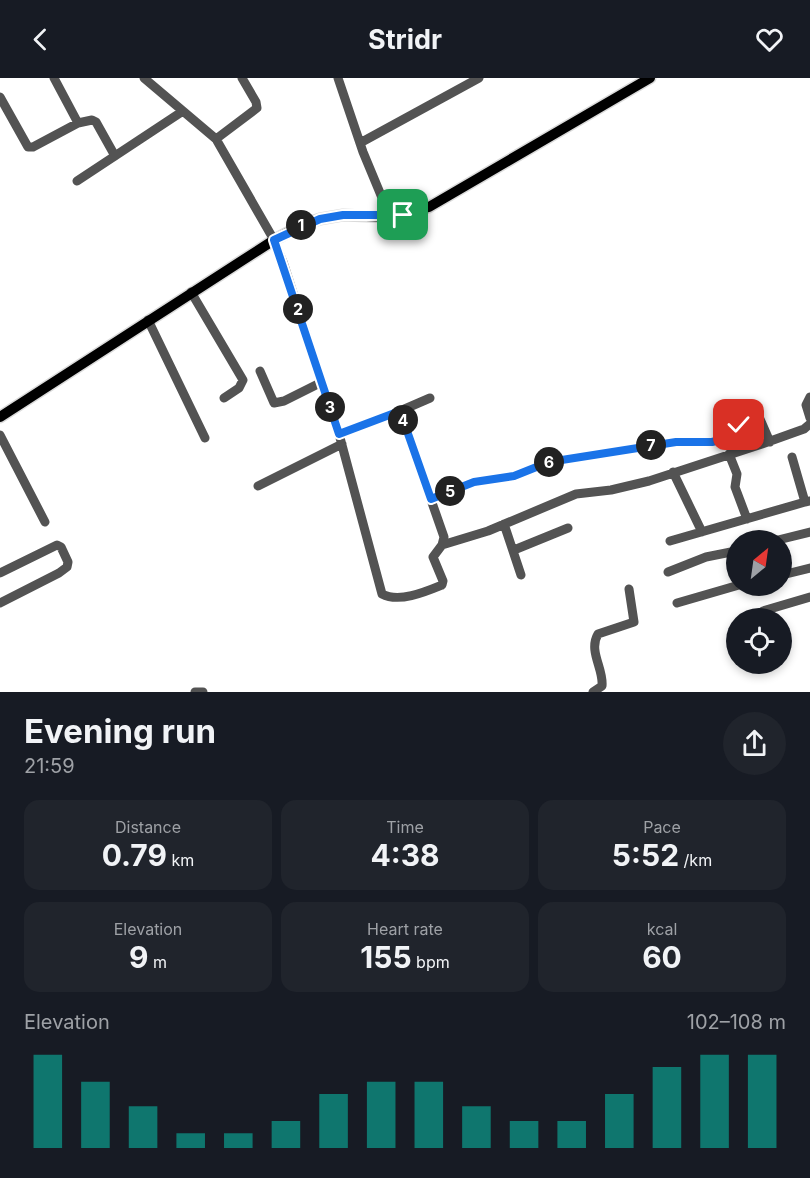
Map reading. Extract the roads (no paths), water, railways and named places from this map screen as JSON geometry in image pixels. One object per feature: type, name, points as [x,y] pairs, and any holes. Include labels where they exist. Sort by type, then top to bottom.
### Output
[{"type":"main road","points":[[0,417],[274,240],[320,219],[343,215],[390,217],[414,212],[442,200],[650,78]]},
{"type":"street","points":[[54,78],[78,123]]},
{"type":"street","points":[[144,78],[216,139],[274,240],[339,434],[382,594],[389,597],[406,596],[442,585],[443,581],[433,557],[442,545],[444,537],[400,411]]},
{"type":"street","points":[[216,139],[257,108],[242,78]]},
{"type":"street","points":[[338,78],[360,143],[390,217]]},
{"type":"street","points":[[360,143],[479,78]]},
{"type":"street","points":[[0,97],[28,147],[33,147],[78,123],[92,120],[96,122],[115,156]]},
{"type":"street","points":[[77,181],[183,111]]},
{"type":"street","points":[[191,292],[243,380],[239,388],[224,398]]},
{"type":"street","points":[[148,320],[206,438]]},
{"type":"street","points":[[260,371],[274,403],[284,401],[322,382]]},
{"type":"street","points":[[810,397],[806,405],[810,418]]},
{"type":"street","points":[[339,434],[430,398]]},
{"type":"street","points":[[431,499],[474,482],[514,476],[549,462],[676,442],[720,440],[750,418],[760,419],[770,441]]},
{"type":"street","points":[[442,545],[469,538],[576,494],[622,488],[770,441],[804,429],[810,424]]},
{"type":"street","points":[[0,435],[45,522]]},
{"type":"street","points":[[258,486],[342,444]]},
{"type":"street","points":[[729,454],[737,474],[735,487],[747,519]]},
{"type":"street","points":[[670,541],[808,502],[792,457]]},
{"type":"street","points":[[673,472],[702,532]]},
{"type":"street","points":[[504,524],[521,575]]},
{"type":"street","points":[[514,550],[568,528]]},
{"type":"street","points":[[792,536],[810,532]]},
{"type":"street","points":[[0,573],[57,545],[62,547],[68,562],[67,567],[59,573],[0,603]]},
{"type":"street","points":[[668,572],[706,557],[726,553]]},
{"type":"street","points":[[792,572],[810,568]]},
{"type":"street","points":[[593,692],[602,686],[595,639],[598,634],[634,622],[629,589]]},
{"type":"street","points":[[677,603],[726,589]]},
{"type":"street","points":[[770,608],[810,597]]},
{"type":"street","points":[[195,692],[202,692]]}]
